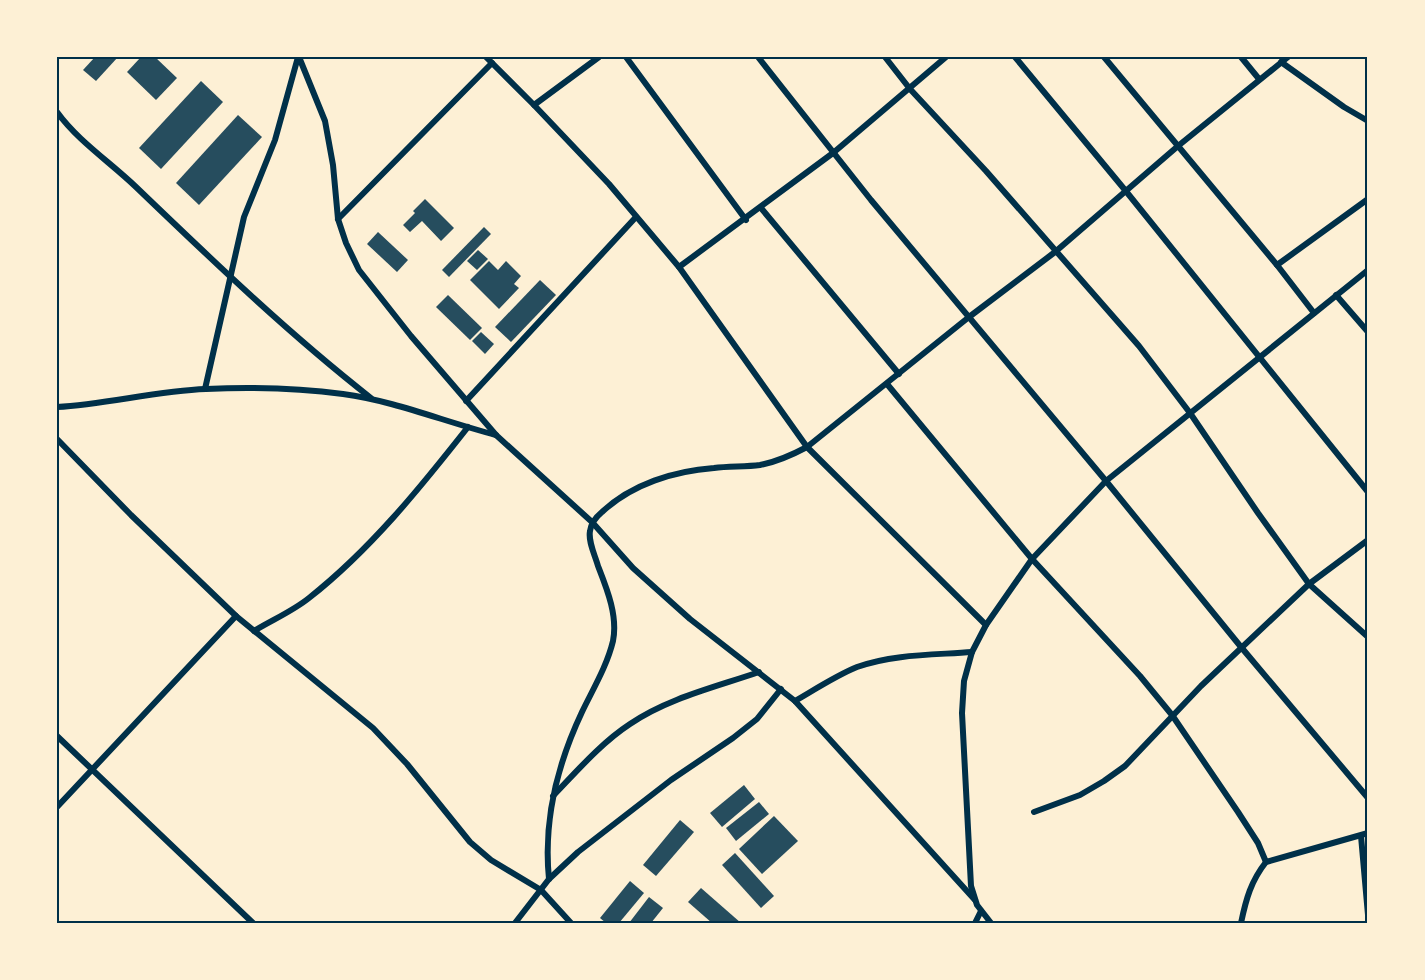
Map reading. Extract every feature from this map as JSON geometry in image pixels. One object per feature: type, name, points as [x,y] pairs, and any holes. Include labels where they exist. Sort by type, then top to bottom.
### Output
[{"type":"street","points":[[298,57],[325,121],[333,165],[338,219],[346,243],[359,270],[411,336],[496,435],[592,522],[633,568],[690,619],[795,701],[975,900],[991,923]]},
{"type":"street","points":[[205,389],[244,217],[274,140],[298,57]]},
{"type":"street","points":[[486,57],[609,184],[679,267],[807,447],[986,625]]},
{"type":"street","points":[[534,105],[599,57]]},
{"type":"street","points":[[626,57],[746,220]]},
{"type":"street","points":[[758,57],[833,153],[1368,798]]},
{"type":"street","points":[[885,57],[910,89],[986,171],[1139,346],[1190,413],[1272,534],[1309,584],[1368,637]]},
{"type":"street","points":[[679,267],[746,220],[833,153],[946,57]]},
{"type":"street","points":[[1015,57],[1368,492]]},
{"type":"street","points":[[1104,57],[1277,265],[1314,313]]},
{"type":"street","points":[[1241,57],[1259,79]]},
{"type":"street","points":[[549,879],[546,858],[547,831],[560,766],[569,740],[603,670],[613,640],[614,620],[590,536],[592,522],[613,503],[646,484],[669,475],[711,468],[761,465],[789,456],[807,447],[969,317],[1055,252],[1125,190],[1288,57]]},
{"type":"street","points":[[1281,62],[1344,107],[1368,121]]},
{"type":"street","points":[[338,219],[492,63]]},
{"type":"street","points":[[57,112],[73,131],[129,180],[293,335],[373,400]]},
{"type":"street","points":[[1277,265],[1368,199]]},
{"type":"street","points":[[761,208],[899,374]]},
{"type":"street","points":[[466,401],[636,217]]},
{"type":"street","points":[[975,900],[971,879],[962,713],[964,681],[972,652],[986,625],[1032,559],[1106,481],[1368,270]]},
{"type":"street","points":[[1336,295],[1368,332]]},
{"type":"street","points":[[887,384],[1032,559],[1140,676],[1172,715],[1258,843],[1266,862]]},
{"type":"street","points":[[57,407],[205,389],[314,391],[345,394],[415,410],[496,435]]},
{"type":"street","points":[[254,631],[307,599],[344,568],[408,500],[468,428]]},
{"type":"street","points":[[57,439],[131,515],[236,616],[373,728],[407,764],[445,813],[480,851],[541,890],[571,923]]},
{"type":"street","points":[[1034,812],[1080,795],[1125,766],[1172,715],[1241,647],[1309,584],[1368,540]]},
{"type":"street","points":[[57,807],[236,616]]},
{"type":"street","points":[[795,701],[848,671],[873,662],[972,652]]},
{"type":"street","points":[[552,797],[599,748],[632,722],[676,701],[759,672]]},
{"type":"street","points":[[515,923],[549,879],[578,852],[671,780],[734,738],[757,719],[781,689]]},
{"type":"street","points":[[57,736],[253,923]]},
{"type":"street","points":[[1241,923],[1248,891],[1266,862],[1368,833]]},
{"type":"street","points":[[1361,836],[1368,915]]},
{"type":"street","points":[[975,923],[981,911]]},
{"type":"building","points":[[95,57],[118,57],[96,81],[83,70]]},
{"type":"building","points":[[141,57],[155,57],[177,78],[156,100],[127,72]]},
{"type":"building","points":[[201,81],[223,102],[161,169],[139,148]]},
{"type":"building","points":[[238,115],[262,137],[199,205],[176,183]]},
{"type":"building","points":[[425,199],[454,228],[441,241],[422,221],[410,232],[403,225]]},
{"type":"building","points":[[484,227],[491,234],[449,277],[442,270]]},
{"type":"building","points":[[378,232],[408,260],[397,272],[367,244]]},
{"type":"building","points":[[478,250],[488,259],[477,270],[467,261]]},
{"type":"building","points":[[489,261],[498,270],[506,261],[521,276],[514,284],[519,288],[499,309],[470,280]]},
{"type":"building","points":[[540,280],[556,295],[511,342],[495,327]]},
{"type":"building","points":[[448,295],[482,328],[470,340],[436,307]]},
{"type":"building","points":[[481,332],[494,344],[485,354],[472,341]]},
{"type":"building","points":[[744,785],[755,799],[722,827],[710,813]]},
{"type":"building","points":[[759,802],[769,814],[736,841],[726,828]]},
{"type":"building","points":[[774,816],[798,841],[762,874],[739,849]]},
{"type":"building","points":[[680,820],[694,832],[656,876],[643,865]]},
{"type":"building","points":[[735,853],[774,896],[761,908],[722,865]]},
{"type":"building","points":[[630,881],[644,893],[619,923],[606,923],[600,918]]},
{"type":"building","points":[[701,888],[741,923],[712,923],[688,902]]},
{"type":"building","points":[[649,897],[663,908],[651,923],[629,923]]}]
